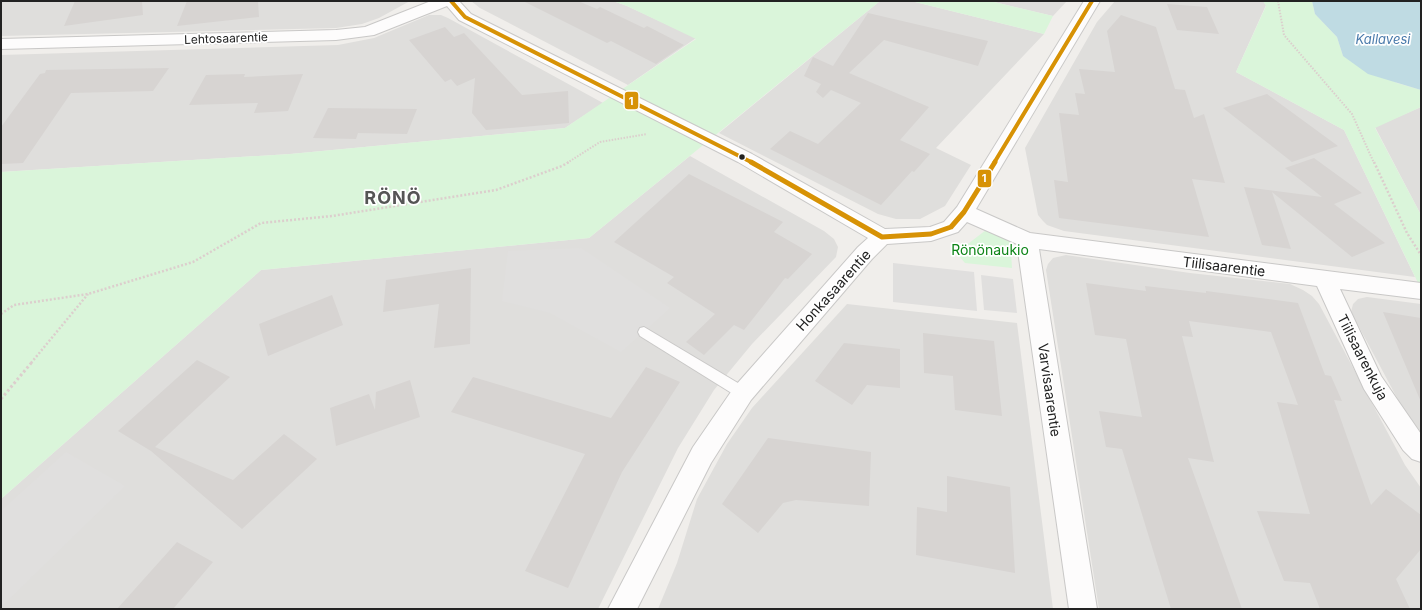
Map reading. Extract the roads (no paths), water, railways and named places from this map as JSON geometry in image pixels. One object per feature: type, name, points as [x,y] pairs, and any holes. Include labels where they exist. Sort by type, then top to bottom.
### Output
[{"type":"street","name":"Lehtosaarentie","points":[[1,44],[336,36],[368,32],[445,1]]},
{"type":"street","points":[[451,1],[465,17],[745,158],[882,237]]},
{"type":"street","name":"Honkasaarentie","points":[[622,609],[702,455],[743,393],[865,253],[882,237],[931,234],[951,227],[964,212],[1092,1]]},
{"type":"street","points":[[964,212],[983,222],[1027,240]]},
{"type":"street","name":"Tiilisaarentie","points":[[1027,240],[1421,292]]},
{"type":"street","name":"Varvisaarentie","points":[[1027,240],[1083,609]]},
{"type":"street","name":"Tiilisaarenkuja","points":[[1325,279],[1372,382],[1412,442],[1421,451]]},
{"type":"lane","points":[[644,332],[743,393]]},
{"type":"water","name":"Kallavesi","points":[[1312,1],[1421,1],[1421,90],[1368,74],[1343,56],[1337,37],[1315,14]]},
{"type":"district","name":"RÖNÖ","points":[[393,197]]},
{"type":"park label","name":"Rönönaukio","points":[[990,249]]}]
